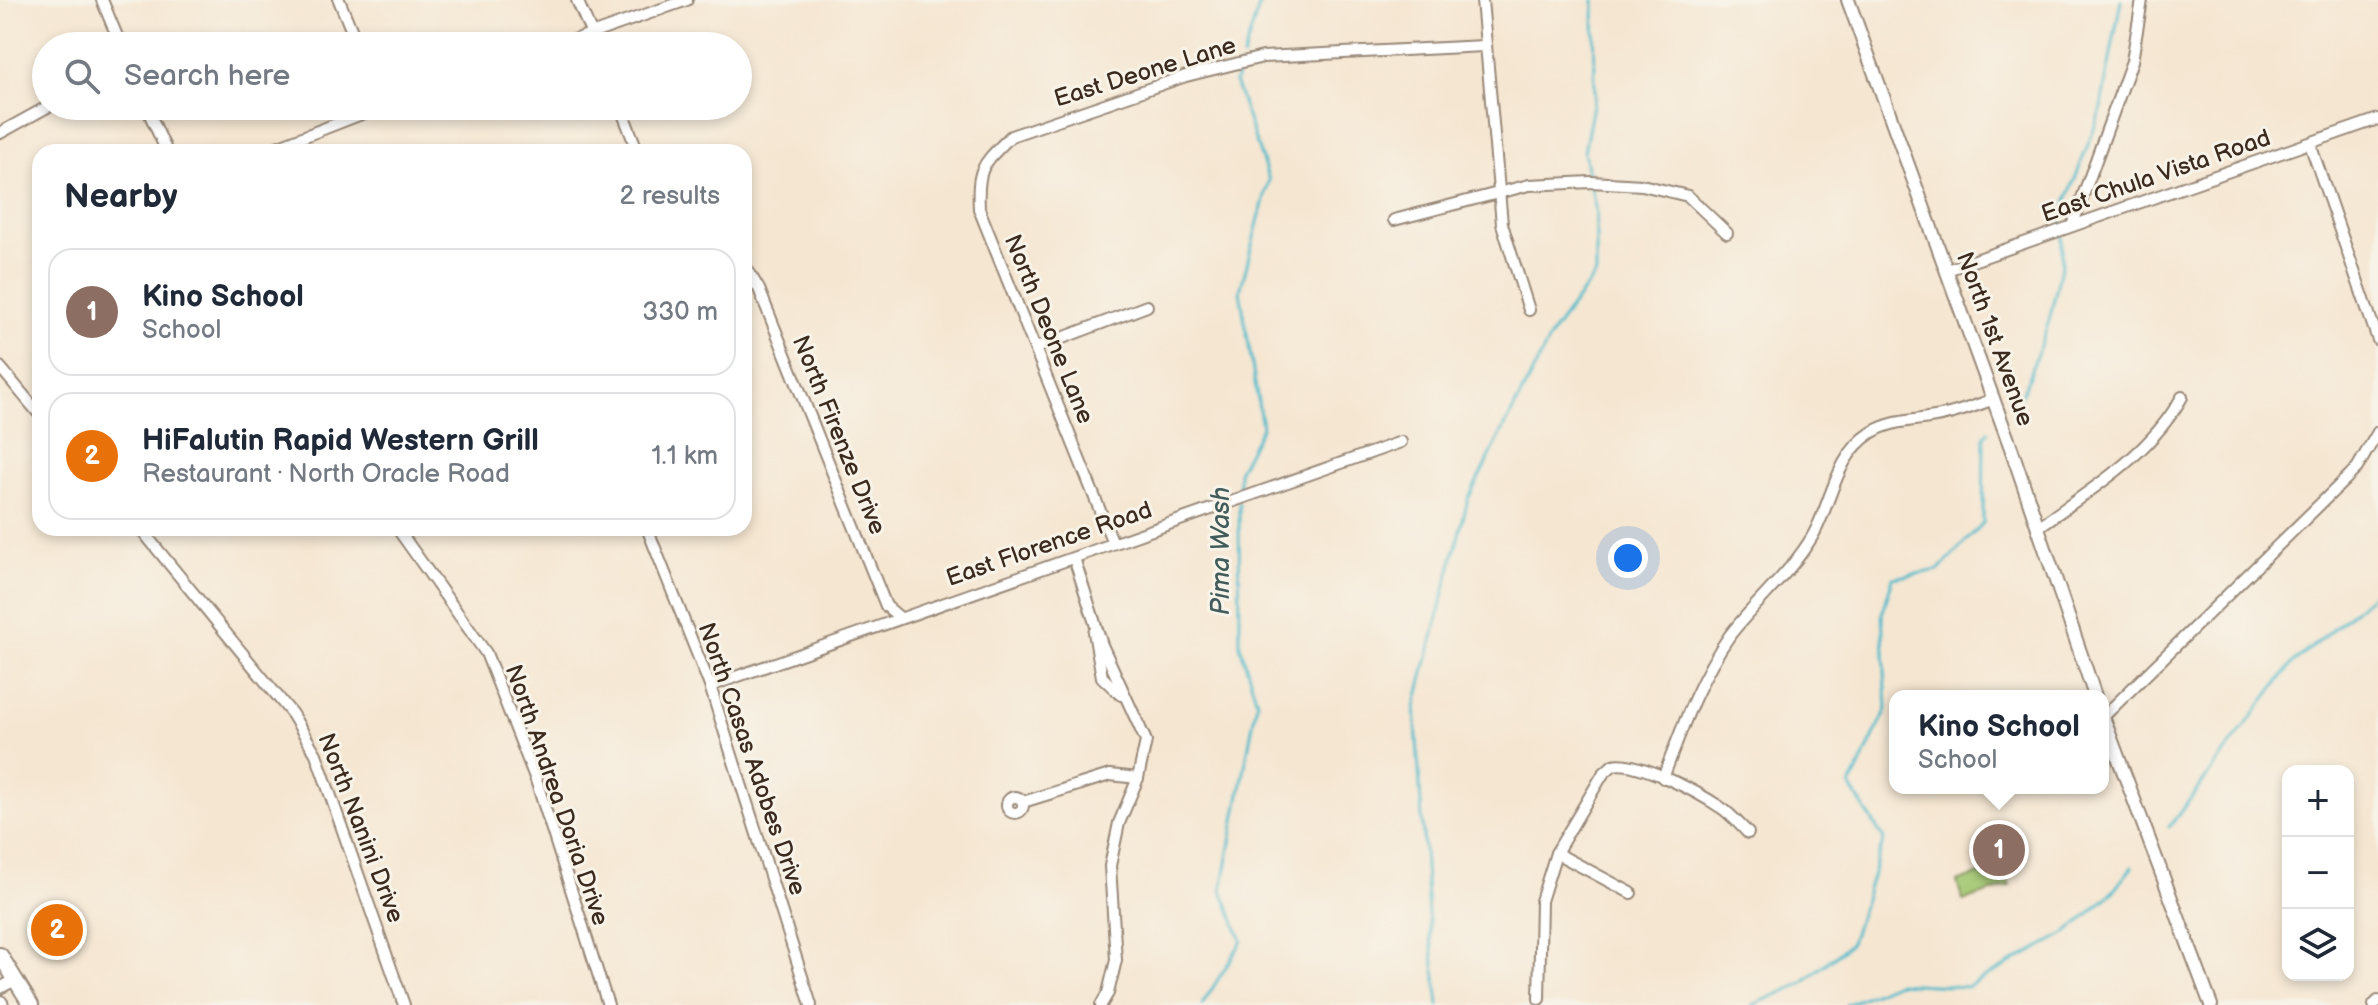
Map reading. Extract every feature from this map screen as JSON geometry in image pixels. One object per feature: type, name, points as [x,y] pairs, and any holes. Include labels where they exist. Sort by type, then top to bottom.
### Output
[{"type":"highway","points":[[0,955],[31,1005]]},
{"type":"main road","name":"North 1st Avenue","points":[[1848,0],[1994,399],[2093,690]]},
{"type":"main road","points":[[2109,733],[2211,1005]]},
{"type":"street","points":[[102,0],[115,32]]},
{"type":"street","points":[[339,0],[352,32]]},
{"type":"street","points":[[577,0],[591,32]]},
{"type":"street","points":[[598,32],[687,0]]},
{"type":"street","points":[[1482,0],[1502,224],[1529,310]]},
{"type":"street","points":[[2072,226],[2132,61],[2142,0]]},
{"type":"street","name":"East Deone Lane","points":[[1011,136],[1186,76],[1263,57],[1484,46]]},
{"type":"street","points":[[0,133],[32,115]]},
{"type":"street","name":"East Chula Vista Road","points":[[1947,270],[2378,119]]},
{"type":"street","points":[[152,120],[163,144]]},
{"type":"street","points":[[285,144],[346,120]]},
{"type":"street","points":[[625,120],[635,144]]},
{"type":"street","name":"North Deone Lane","points":[[1011,136],[988,159],[977,176],[979,209],[1113,543]]},
{"type":"street","points":[[2310,144],[2378,340]]},
{"type":"street","points":[[1394,220],[1529,185],[1642,185],[1688,196],[1727,233]]},
{"type":"street","name":"North Firenze Drive","points":[[752,277],[886,606],[899,617]]},
{"type":"street","points":[[1036,348],[1147,306]]},
{"type":"street","points":[[0,367],[32,405]]},
{"type":"street","points":[[2037,528],[2141,450],[2163,430],[2182,397]]},
{"type":"street","points":[[1663,778],[1680,726],[1717,656],[1744,618],[1799,556],[1823,516],[1846,458],[1859,443],[1883,426],[1953,413],[1994,399]]},
{"type":"street","points":[[2109,711],[2357,468],[2378,432]]},
{"type":"street","name":"East Florence Road","points":[[710,686],[1401,442]]},
{"type":"street","name":"North Nanini Drive","points":[[147,536],[292,714],[316,754],[404,1005]]},
{"type":"street","name":"North Andrea Doria Drive","points":[[403,536],[486,653],[536,780],[608,1005]]},
{"type":"street","name":"North Casas Adobes Drive","points":[[650,536],[710,686],[811,1005]]},
{"type":"street","points":[[1074,558],[1093,624],[1094,648],[1102,677],[1128,702],[1146,741],[1138,778],[1119,823],[1110,866],[1116,960],[1101,1005]]},
{"type":"street","points":[[1540,1002],[1536,990],[1541,901],[1556,853],[1611,760],[1663,778],[1722,808],[1748,833]]},
{"type":"street","points":[[1023,802],[1110,775],[1138,778]]},
{"type":"street","points":[[1556,853],[1631,893]]},
{"type":"street","points":[[0,988],[15,980]]},
{"type":"green space","points":[[2002,866],[2010,886],[1963,901],[1957,882]]},
{"type":"waterway","name":"Pima Wash","points":[[1243,57],[1261,0]]},
{"type":"waterway","points":[[1589,179],[1584,152],[1595,95],[1594,0]]},
{"type":"waterway","points":[[2016,400],[2024,390],[2049,321],[2062,263],[2062,213],[2100,113],[2121,0]]},
{"type":"waterway","name":"Pima Wash","points":[[1239,495],[1239,470],[1262,427],[1240,291],[1269,180],[1235,82],[1240,65]]},
{"type":"waterway","points":[[1439,1005],[1428,914],[1415,708],[1468,499],[1554,330],[1596,274],[1596,214],[1591,186]]},
{"type":"waterway","points":[[1753,1005],[1801,984],[1851,943],[1884,839],[1850,786],[1887,709],[1882,614],[1893,578],[1939,570],[1983,523],[1984,437],[1988,431]]},
{"type":"waterway","name":"Pima Wash","points":[[1202,1005],[1242,941],[1222,890],[1257,702],[1240,645],[1239,503]]},
{"type":"waterway","points":[[2169,827],[2291,665],[2378,590]]},
{"type":"waterway","points":[[1846,1005],[1897,983],[1967,987],[2068,932],[2111,894],[2132,867]]},
{"type":"place","name":"Kino School","points":[[1999,850]]},
{"type":"place","name":"HiFalutin Rapid Western Grill","points":[[57,930]]}]
